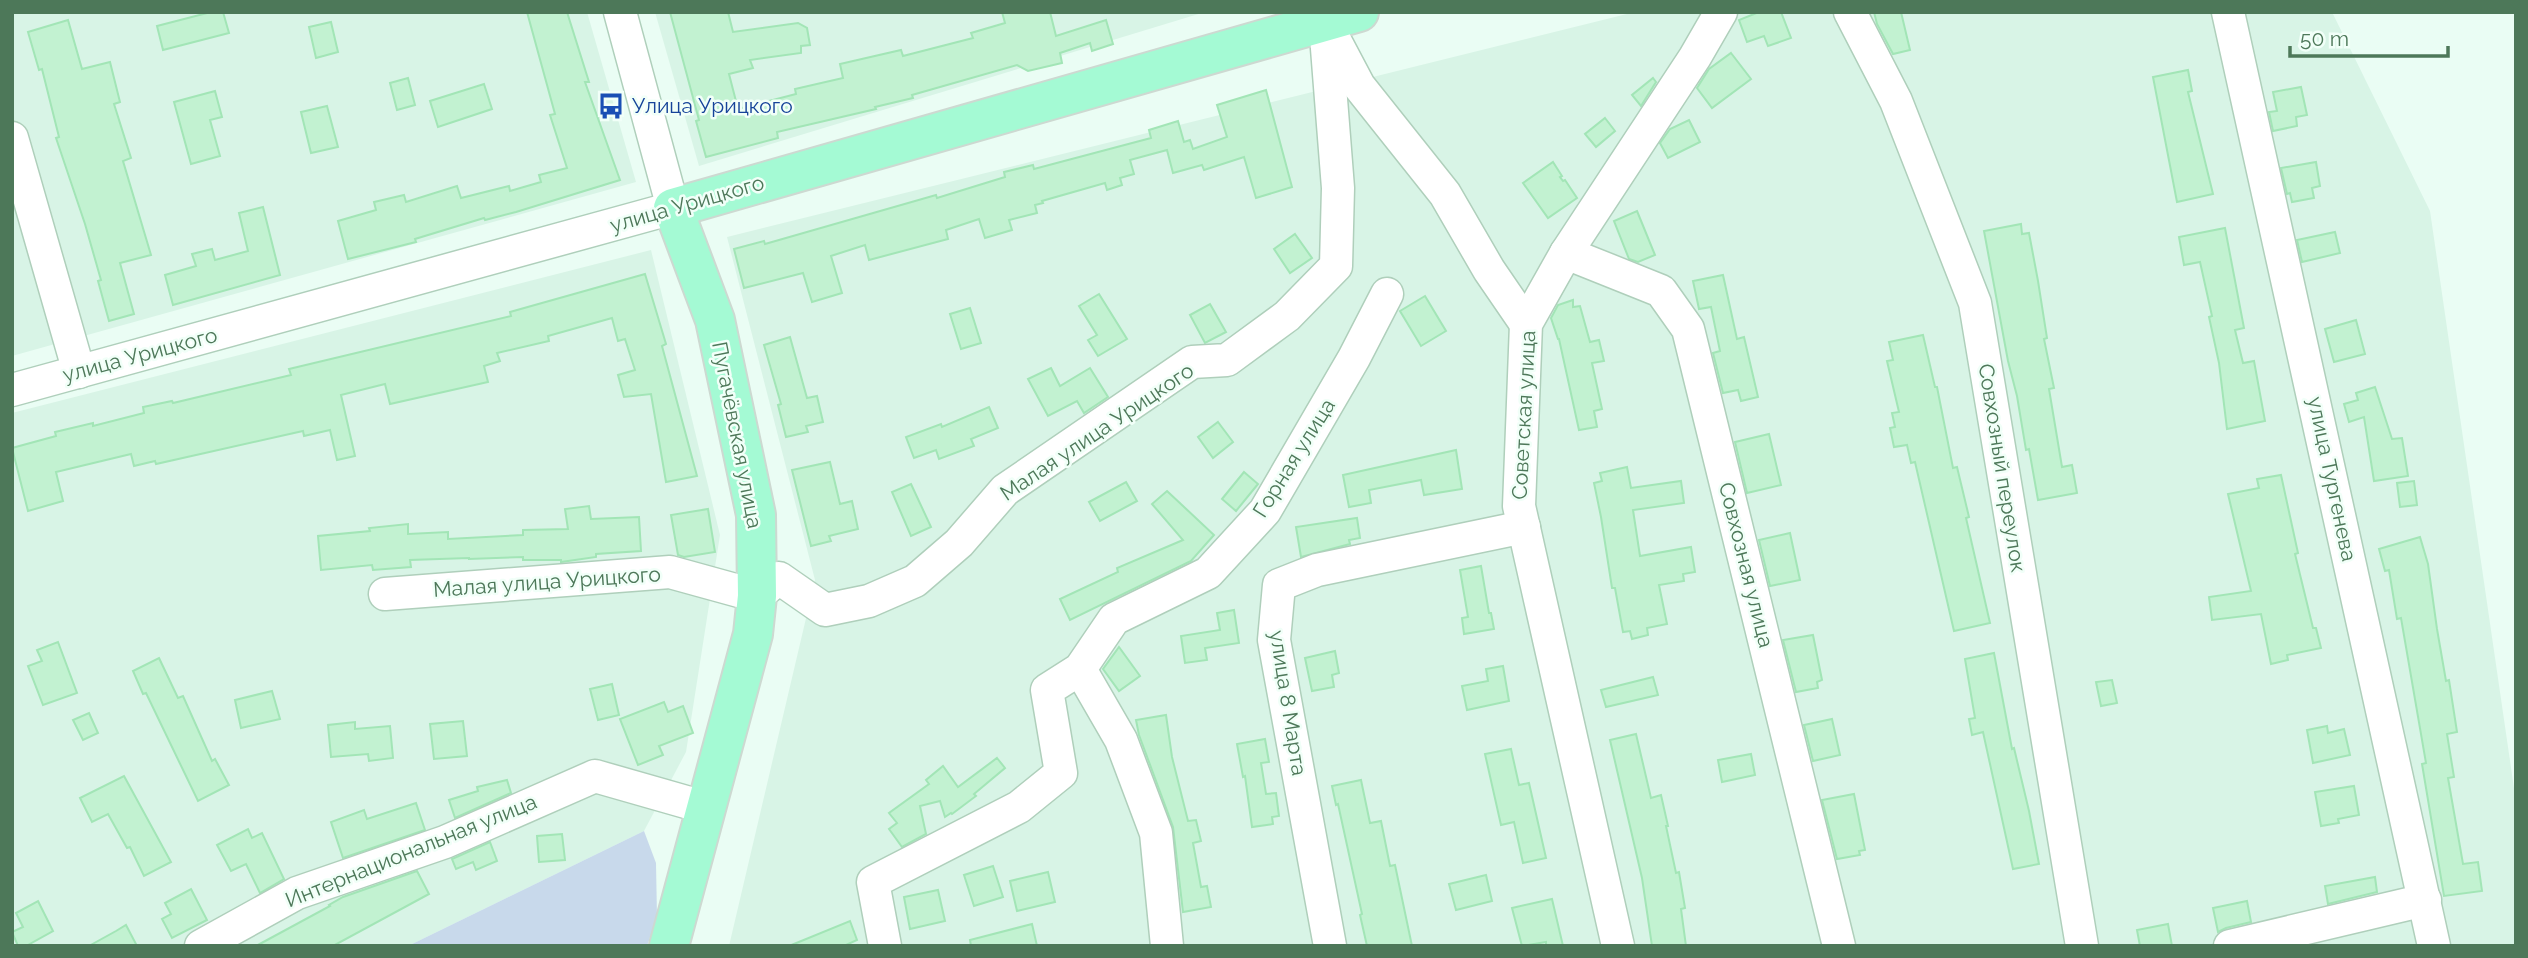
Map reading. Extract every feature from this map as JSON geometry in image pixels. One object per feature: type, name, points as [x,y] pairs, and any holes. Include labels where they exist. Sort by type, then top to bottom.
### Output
[{"type":"main road","name":"улица Урицкого","points":[[673,208],[1323,19]]},
{"type":"main road","name":"Пугачёвская улица","points":[[669,946],[753,634],[757,596],[756,515],[715,320],[673,208]]},
{"type":"street","name":"Пугачёвская улица","points":[[620,12],[673,208]]},
{"type":"street","name":"Советская улица","points":[[1618,946],[1518,506],[1526,324],[1566,253],[1695,57],[1721,12]]},
{"type":"street","name":"Совхозный переулок","points":[[1850,12],[1896,101],[1975,303],[2082,946]]},
{"type":"street","name":"улица Тургенева","points":[[2228,12],[2434,946]]},
{"type":"street","points":[[1323,19],[1359,86],[1445,194],[1489,270],[1526,324]]},
{"type":"street","name":"Малая улица Урицкого","points":[[385,594],[670,572],[757,596],[779,578],[825,610],[869,601],[915,580],[959,542],[1004,490],[1192,362],[1227,360],[1287,316],[1336,266],[1338,188],[1323,19]]},
{"type":"street","points":[[12,138],[79,372]]},
{"type":"street","name":"улица Урицкого","points":[[12,390],[673,208]]},
{"type":"street","name":"Совхозная улица","points":[[1566,253],[1661,291],[1688,329],[1839,946]]},
{"type":"street","name":"Горная улица","points":[[885,946],[873,882],[1019,807],[1061,773],[1047,690],[1080,670],[1114,619],[1208,573],[1265,511],[1354,358],[1387,293]]},
{"type":"street","name":"улица 8 Марта","points":[[1330,946],[1274,640],[1279,585],[1317,570],[1524,527]]},
{"type":"street","points":[[1080,670],[1121,740],[1156,833],[1167,946]]},
{"type":"street","name":"Интернациональная улица","points":[[201,946],[297,893],[445,842],[595,776],[708,808]]},
{"type":"street","points":[[2230,946],[2425,900]]},
{"type":"shaded area","points":[[12,12],[587,12],[636,182],[12,356]]},
{"type":"shaded area","points":[[655,12],[1205,12],[699,166]]},
{"type":"shaded area","points":[[1635,12],[2332,12],[2430,211],[2516,802],[2516,946],[729,946],[815,580],[727,237]]},
{"type":"shaded area","points":[[651,250],[720,535],[686,752],[644,831],[408,946],[12,946],[12,413]]},
{"type":"shaded area","points":[[644,831],[656,863],[657,917],[647,946],[408,946]]},
{"type":"building","points":[[211,12],[223,12],[229,33],[163,50],[157,26]]},
{"type":"building","points":[[527,12],[567,12],[589,82],[585,82],[620,180],[516,212],[485,220],[484,218],[415,239],[416,242],[348,259],[338,221],[376,210],[374,202],[404,195],[406,202],[457,186],[461,198],[509,186],[510,191],[541,182],[539,175],[567,168],[550,115],[555,114]]},
{"type":"building","points":[[670,12],[728,12],[733,32],[798,23],[807,28],[810,45],[801,46],[801,53],[750,60],[753,68],[729,74],[738,109],[796,94],[795,89],[843,78],[840,64],[901,50],[903,56],[973,38],[971,33],[1005,23],[1002,12],[1050,12],[1056,36],[1106,20],[1113,44],[1092,51],[1090,43],[1060,53],[1062,63],[1028,71],[1017,65],[912,95],[913,98],[875,107],[876,109],[777,132],[778,138],[706,157],[696,121],[699,120]]},
{"type":"building","points":[[1759,12],[1781,12],[1791,38],[1768,46],[1764,36],[1747,42],[1739,20]]},
{"type":"building","points":[[1874,12],[1901,12],[1910,50],[1893,54],[1877,24]]},
{"type":"building","points":[[68,20],[82,69],[110,62],[120,102],[114,104],[131,158],[123,161],[151,255],[120,263],[134,314],[109,321],[85,224],[56,138],[59,137],[42,69],[39,70],[28,32]]},
{"type":"building","points":[[331,22],[338,52],[316,58],[309,27]]},
{"type":"building","points":[[1731,53],[1751,79],[1712,108],[1697,88],[1709,69]]},
{"type":"building","points":[[2188,70],[2192,91],[2188,92],[2213,194],[2177,202],[2153,77]]},
{"type":"building","points":[[408,78],[415,105],[397,110],[390,83]]},
{"type":"building","points":[[1653,78],[1656,82],[1641,106],[1632,95]]},
{"type":"building","points":[[484,84],[492,109],[438,127],[430,101]]},
{"type":"building","points":[[2301,87],[2307,115],[2296,117],[2297,126],[2273,131],[2269,112],[2277,111],[2273,92]]},
{"type":"building","points":[[1266,90],[1292,187],[1256,198],[1244,157],[1204,170],[1202,165],[1173,173],[1167,150],[1130,160],[1134,174],[1120,178],[1122,185],[1107,190],[1105,183],[1042,201],[1043,203],[1035,205],[1037,213],[1009,220],[1012,230],[985,238],[979,219],[946,230],[948,239],[869,260],[865,245],[831,256],[842,293],[812,302],[803,273],[744,288],[734,249],[764,241],[765,244],[936,195],[937,198],[1005,177],[1004,172],[1033,165],[1034,169],[1151,138],[1149,130],[1178,121],[1184,142],[1190,140],[1193,149],[1227,137],[1217,105]]},
{"type":"building","points":[[215,91],[222,117],[210,120],[220,156],[191,164],[174,102]]},
{"type":"building","points":[[327,106],[338,147],[311,153],[301,112]]},
{"type":"building","points":[[1605,118],[1615,131],[1596,147],[1585,134]]},
{"type":"building","points":[[1689,120],[1700,142],[1668,158],[1660,143],[1670,129]]},
{"type":"building","points":[[1553,162],[1562,176],[1560,177],[1577,198],[1548,218],[1523,183]]},
{"type":"building","points":[[2316,162],[2320,186],[2312,188],[2314,198],[2292,202],[2290,193],[2287,194],[2281,168]]},
{"type":"building","points":[[263,207],[280,275],[173,305],[165,275],[196,266],[192,254],[212,249],[215,260],[248,251],[239,213]]},
{"type":"building","points":[[1637,211],[1655,255],[1638,262],[1629,259],[1614,221]]},
{"type":"building","points":[[2021,224],[2022,234],[2029,233],[2038,281],[2047,338],[2044,339],[2054,388],[2049,389],[2062,467],[2072,465],[2077,493],[2038,500],[1984,231]]},
{"type":"building","points":[[2225,228],[2244,328],[2235,330],[2243,363],[2254,361],[2265,421],[2227,429],[2219,363],[2209,317],[2212,316],[2200,262],[2184,265],[2179,237]]},
{"type":"building","points":[[2335,232],[2340,253],[2302,262],[2297,240]]},
{"type":"building","points":[[1295,234],[1312,258],[1290,273],[1274,249]]},
{"type":"building","points":[[645,274],[666,344],[662,346],[697,476],[666,482],[651,394],[624,397],[618,375],[635,370],[625,339],[618,341],[612,318],[548,336],[549,341],[497,353],[500,361],[484,366],[488,382],[390,404],[385,384],[341,395],[355,456],[337,460],[330,430],[304,436],[303,431],[156,464],[155,461],[134,466],[131,454],[56,472],[63,501],[28,511],[12,448],[56,436],[55,432],[144,413],[143,407],[172,401],[173,403],[291,375],[289,369],[511,316],[510,312]]},
{"type":"building","points":[[1723,275],[1737,339],[1744,337],[1758,397],[1741,401],[1738,390],[1723,393],[1713,353],[1720,351],[1711,307],[1699,309],[1693,281]]},
{"type":"building","points":[[1099,294],[1127,339],[1098,356],[1088,340],[1097,335],[1079,306]]},
{"type":"building","points":[[1425,296],[1446,331],[1421,346],[1400,311]]},
{"type":"building","points":[[1573,300],[1573,307],[1580,306],[1590,342],[1599,340],[1604,361],[1592,363],[1602,409],[1594,411],[1597,427],[1579,430],[1559,339],[1551,318],[1558,305]]},
{"type":"building","points":[[1210,304],[1226,332],[1205,343],[1190,315]]},
{"type":"building","points":[[970,308],[981,343],[961,349],[950,314]]},
{"type":"building","points":[[2356,320],[2365,354],[2334,362],[2325,329]]},
{"type":"building","points":[[1923,335],[1937,387],[1953,468],[1957,467],[1969,517],[1966,518],[1990,623],[1954,631],[1915,462],[1911,463],[1907,445],[1894,447],[1890,428],[1895,427],[1892,413],[1899,412],[1887,361],[1893,360],[1889,342]]},
{"type":"building","points":[[790,337],[807,398],[817,396],[823,422],[806,426],[808,432],[786,437],[778,405],[781,404],[764,345]]},
{"type":"building","points":[[1051,368],[1060,386],[1090,368],[1108,397],[1084,413],[1077,401],[1048,416],[1028,379]]},
{"type":"building","points":[[2375,387],[2392,439],[2402,438],[2408,476],[2374,481],[2364,417],[2349,422],[2344,404],[2358,400],[2356,393]]},
{"type":"building","points":[[989,407],[998,428],[971,439],[974,446],[939,459],[936,450],[914,458],[906,437],[941,424],[942,427]]},
{"type":"building","points":[[1218,422],[1233,442],[1213,458],[1198,437]]},
{"type":"building","points":[[1769,434],[1781,485],[1747,493],[1735,442]]},
{"type":"building","points":[[1456,450],[1462,489],[1424,495],[1421,480],[1369,490],[1371,503],[1349,507],[1343,475]]},
{"type":"building","points":[[830,462],[840,504],[852,501],[858,529],[829,536],[831,541],[811,546],[792,470]]},
{"type":"building","points":[[1627,467],[1631,488],[1681,481],[1684,503],[1633,510],[1640,556],[1691,547],[1695,572],[1683,574],[1684,581],[1659,585],[1667,624],[1647,628],[1648,635],[1632,639],[1630,631],[1623,632],[1615,588],[1612,588],[1594,483],[1602,481],[1600,473]]},
{"type":"building","points":[[1244,472],[1258,484],[1236,511],[1222,499]]},
{"type":"building","points":[[2281,475],[2298,553],[2295,554],[2313,628],[2316,628],[2321,648],[2287,655],[2288,660],[2271,664],[2261,614],[2212,620],[2209,597],[2251,591],[2228,494],[2259,488],[2257,479]]},
{"type":"building","points":[[2414,481],[2417,505],[2400,507],[2397,483]]},
{"type":"building","points":[[1126,482],[1137,501],[1100,521],[1089,502]]},
{"type":"building","points":[[911,484],[931,527],[911,536],[892,492]]},
{"type":"building","points":[[1167,491],[1214,535],[1191,561],[1070,620],[1060,599],[1118,572],[1117,568],[1183,540],[1152,504]]},
{"type":"building","points":[[589,506],[591,519],[639,517],[641,551],[596,554],[596,557],[561,562],[523,560],[523,557],[469,558],[410,560],[411,567],[373,570],[372,565],[321,570],[318,536],[408,524],[408,534],[448,532],[448,539],[523,535],[523,530],[568,529],[565,509]]},
{"type":"building","points":[[708,509],[715,552],[684,557],[678,555],[671,515]]},
{"type":"building","points":[[1357,518],[1360,538],[1349,540],[1350,544],[1301,557],[1296,527]]},
{"type":"building","points":[[1790,533],[1800,580],[1770,586],[1759,540]]},
{"type":"building","points":[[2420,537],[2428,564],[2437,629],[2457,732],[2447,734],[2454,777],[2448,778],[2463,864],[2478,862],[2482,891],[2444,896],[2422,764],[2426,763],[2401,618],[2397,619],[2389,570],[2385,571],[2379,549]]},
{"type":"building","points":[[1481,566],[1494,629],[1464,634],[1462,618],[1468,617],[1460,570]]},
{"type":"building","points":[[1234,610],[1239,643],[1205,648],[1207,660],[1185,663],[1181,636],[1220,630],[1217,613]]},
{"type":"building","points":[[1813,635],[1822,680],[1817,682],[1818,688],[1796,692],[1783,640]]},
{"type":"building","points":[[58,642],[77,693],[43,705],[28,666],[42,661],[37,650]]},
{"type":"building","points":[[1119,647],[1140,676],[1119,691],[1103,669]]},
{"type":"building","points":[[1335,651],[1339,673],[1332,675],[1334,687],[1312,691],[1305,658]]},
{"type":"building","points":[[1994,653],[2012,749],[2014,748],[2029,811],[2039,864],[2013,869],[1983,732],[1972,735],[1969,719],[1975,718],[1965,659]]},
{"type":"building","points":[[159,658],[178,698],[183,696],[212,761],[215,759],[229,785],[198,801],[133,671]]},
{"type":"building","points":[[1503,666],[1509,701],[1467,710],[1462,686],[1488,681],[1486,669]]},
{"type":"building","points":[[1653,677],[1658,695],[1606,707],[1601,690]]},
{"type":"building","points":[[2112,680],[2117,703],[2101,706],[2096,682]]},
{"type":"building","points":[[612,684],[619,715],[598,720],[590,689]]},
{"type":"building","points":[[272,691],[280,719],[241,728],[235,700]]},
{"type":"building","points":[[664,702],[668,712],[683,706],[693,733],[659,746],[663,755],[638,765],[620,719]]},
{"type":"building","points":[[89,713],[98,733],[83,740],[73,720]]},
{"type":"building","points":[[1166,715],[1172,757],[1188,821],[1196,820],[1201,841],[1193,843],[1201,887],[1207,886],[1211,907],[1183,912],[1173,827],[1136,720]]},
{"type":"building","points":[[1832,719],[1840,755],[1813,761],[1804,725]]},
{"type":"building","points":[[463,721],[467,756],[434,759],[430,724]]},
{"type":"building","points":[[355,722],[355,729],[390,726],[393,758],[369,761],[368,754],[331,757],[328,725]]},
{"type":"building","points":[[2327,726],[2328,733],[2344,729],[2350,755],[2313,763],[2307,730]]},
{"type":"building","points":[[1636,734],[1651,798],[1661,795],[1685,908],[1681,909],[1686,946],[1652,946],[1642,878],[1610,740]]},
{"type":"building","points":[[1265,739],[1269,762],[1261,763],[1266,794],[1276,793],[1279,816],[1272,817],[1273,824],[1252,827],[1245,776],[1243,777],[1237,744]]},
{"type":"building","points":[[1511,749],[1519,785],[1529,783],[1546,858],[1523,863],[1514,822],[1501,825],[1485,754]]},
{"type":"building","points":[[1751,754],[1755,775],[1722,782],[1718,760]]},
{"type":"building","points":[[997,758],[1005,768],[974,794],[976,796],[952,814],[945,817],[940,801],[920,806],[926,834],[902,847],[889,829],[897,823],[889,813],[929,784],[926,780],[943,766],[958,787]]},
{"type":"building","points":[[124,776],[171,862],[144,876],[130,847],[127,848],[108,814],[92,822],[80,798]]},
{"type":"building","points":[[507,780],[511,793],[455,818],[449,800],[478,791],[477,787]]},
{"type":"building","points":[[1361,780],[1370,823],[1381,821],[1390,866],[1395,865],[1412,946],[1367,946],[1332,786]]},
{"type":"building","points":[[2354,786],[2359,815],[2338,819],[2339,823],[2321,826],[2315,792]]},
{"type":"building","points":[[1854,794],[1865,850],[1859,851],[1860,855],[1837,859],[1822,800]]},
{"type":"building","points":[[416,803],[425,830],[343,858],[331,822],[364,810],[367,819]]},
{"type":"building","points":[[248,829],[252,838],[262,833],[284,879],[260,893],[246,864],[231,871],[217,845]]},
{"type":"building","points":[[562,834],[565,860],[539,862],[537,836]]},
{"type":"building","points":[[490,842],[497,861],[476,870],[473,862],[456,869],[452,859]]},
{"type":"building","points":[[993,866],[1003,897],[974,906],[964,875]]},
{"type":"building","points":[[417,871],[429,894],[333,946],[256,946],[343,897]]},
{"type":"building","points":[[1048,872],[1055,902],[1017,911],[1010,881]]},
{"type":"building","points":[[1486,875],[1492,901],[1456,910],[1449,884]]},
{"type":"building","points":[[2375,877],[2377,892],[2328,904],[2325,886]]},
{"type":"building","points":[[191,889],[207,920],[172,938],[162,919],[171,914],[165,903]]},
{"type":"building","points":[[938,890],[945,921],[910,929],[904,897]]},
{"type":"building","points":[[1552,899],[1563,946],[1546,946],[1546,942],[1522,946],[1512,908]]},
{"type":"building","points":[[38,901],[53,931],[26,946],[18,946],[12,932],[23,927],[16,913]]},
{"type":"building","points":[[2247,901],[2251,922],[2218,932],[2213,908]]},
{"type":"building","points":[[850,921],[857,940],[844,946],[789,946]]},
{"type":"building","points":[[1032,924],[1037,946],[971,946],[970,940]]},
{"type":"building","points":[[2168,924],[2172,946],[2140,946],[2137,930]]},
{"type":"building","points":[[126,925],[137,946],[89,946],[116,931]]},
{"type":"place","name":"Улица Урицкого","points":[[611,106]]}]
